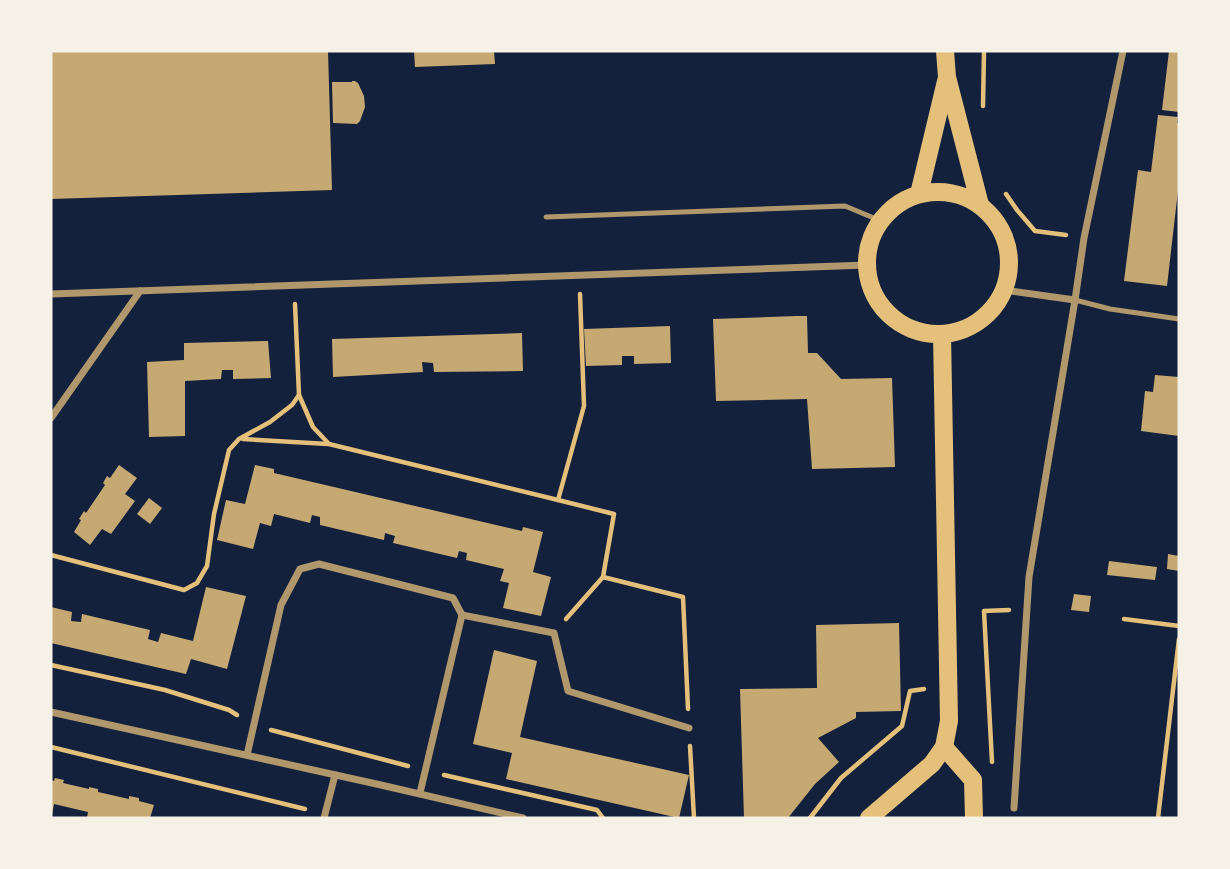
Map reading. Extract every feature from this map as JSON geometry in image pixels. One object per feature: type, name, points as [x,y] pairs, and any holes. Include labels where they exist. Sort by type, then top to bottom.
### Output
[{"type":"main road","points":[[945,51],[947,77],[981,205]]},
{"type":"main road","points":[[919,194],[947,77]]},
{"type":"main road","points":[[951,193],[981,205],[997,222],[1007,243],[1009,267],[1004,289],[994,307],[979,321],[962,330],[942,334],[920,332],[899,323],[882,307],[871,287],[867,265],[870,242],[881,221],[898,204],[919,194],[951,193]]},
{"type":"main road","points":[[869,818],[932,764],[944,747],[948,721],[942,334]]},
{"type":"main road","points":[[944,747],[973,780],[974,818]]},
{"type":"street","points":[[1014,808],[1029,577],[1084,238],[1123,51]]},
{"type":"street","points":[[51,294],[867,265]]},
{"type":"street","points":[[1004,289],[1075,300]]},
{"type":"street","points":[[51,418],[141,291]]},
{"type":"street","points":[[247,755],[281,605],[300,569],[319,564],[453,598],[463,615],[420,793]]},
{"type":"street","points":[[463,615],[554,633],[568,691],[689,728]]},
{"type":"street","points":[[51,712],[523,818]]},
{"type":"street","points":[[324,816],[335,775]]},
{"type":"lane","points":[[546,216],[845,206],[881,221]]},
{"type":"lane","points":[[1075,300],[1110,309],[1179,319]]},
{"type":"path","points":[[983,117],[984,51]]},
{"type":"path","points":[[1004,191],[1035,231],[1075,237]]},
{"type":"path","points":[[558,500],[584,406],[579,275]]},
{"type":"path","points":[[294,285],[299,395],[313,427],[329,444]]},
{"type":"path","points":[[51,555],[184,590],[197,583],[207,566],[214,514],[229,450],[239,439],[270,422],[292,405],[299,395]]},
{"type":"path","points":[[239,439],[329,444],[614,514],[603,577],[554,633]]},
{"type":"path","points":[[603,577],[682,597],[694,818]]},
{"type":"path","points":[[992,767],[984,611],[1027,609]]},
{"type":"path","points":[[1124,619],[1179,626]]},
{"type":"path","points":[[1158,818],[1179,639]]},
{"type":"path","points":[[51,665],[165,690],[229,710],[254,725],[426,771],[597,810],[603,818]]},
{"type":"path","points":[[810,818],[841,778],[902,726],[910,691],[948,686]]},
{"type":"path","points":[[51,747],[324,816]]},
{"type":"building","points":[[51,51],[328,51],[332,190],[51,199]]},
{"type":"building","points":[[414,51],[494,51],[495,64],[415,67]]},
{"type":"building","points":[[1169,51],[1179,51],[1179,112],[1162,110]]},
{"type":"building","points":[[332,82],[358,83],[364,96],[365,107],[360,121],[357,124],[333,123]]},
{"type":"building","points":[[1158,115],[1178,117],[1179,123],[1179,182],[1167,286],[1124,281],[1138,170],[1151,172]]},
{"type":"building","points":[[807,316],[808,353],[817,353],[841,379],[892,378],[895,467],[812,469],[807,399],[716,401],[713,319]]},
{"type":"building","points":[[670,326],[671,363],[634,364],[634,356],[622,356],[622,365],[586,366],[584,329]]},
{"type":"building","points":[[522,333],[523,371],[434,372],[433,363],[422,362],[423,372],[333,377],[332,339]]},
{"type":"building","points":[[268,341],[271,378],[233,379],[233,370],[222,370],[221,379],[185,381],[185,436],[149,437],[147,362],[184,360],[184,343]]},
{"type":"building","points":[[1155,375],[1179,377],[1179,436],[1141,431],[1145,391],[1153,392]]},
{"type":"building","points":[[119,465],[137,478],[125,494],[135,501],[111,534],[102,529],[90,545],[74,532],[84,511],[86,513],[105,485],[103,483],[107,476],[110,478]]},
{"type":"building","points":[[255,465],[274,469],[274,473],[522,531],[523,527],[543,532],[533,572],[551,577],[541,616],[503,608],[509,583],[500,581],[504,569],[466,560],[467,553],[459,551],[457,558],[393,543],[395,536],[385,533],[384,540],[320,525],[320,517],[312,515],[310,523],[274,514],[271,526],[260,523],[253,549],[217,540],[226,500],[245,504]]},
{"type":"building","points":[[149,498],[162,508],[150,524],[137,514]]},
{"type":"building","points":[[1168,554],[1179,556],[1179,571],[1167,569]]},
{"type":"building","points":[[1109,561],[1157,567],[1155,580],[1107,575]]},
{"type":"building","points":[[206,587],[246,596],[227,669],[191,659],[186,674],[51,643],[51,607],[72,612],[71,621],[81,622],[82,614],[150,630],[148,639],[158,642],[161,633],[193,641]]},
{"type":"building","points":[[1074,594],[1091,596],[1089,612],[1071,610]]},
{"type":"building","points":[[899,623],[901,711],[856,712],[856,718],[818,738],[839,762],[815,784],[788,818],[744,818],[740,689],[817,688],[816,625]]},
{"type":"building","points":[[494,650],[537,661],[520,737],[689,775],[679,818],[506,779],[512,753],[473,744]]},
{"type":"building","points":[[55,778],[64,780],[63,783],[98,789],[98,792],[129,799],[129,796],[139,798],[139,801],[154,805],[150,818],[87,818],[88,812],[54,804],[51,815],[51,780],[54,781]]}]
